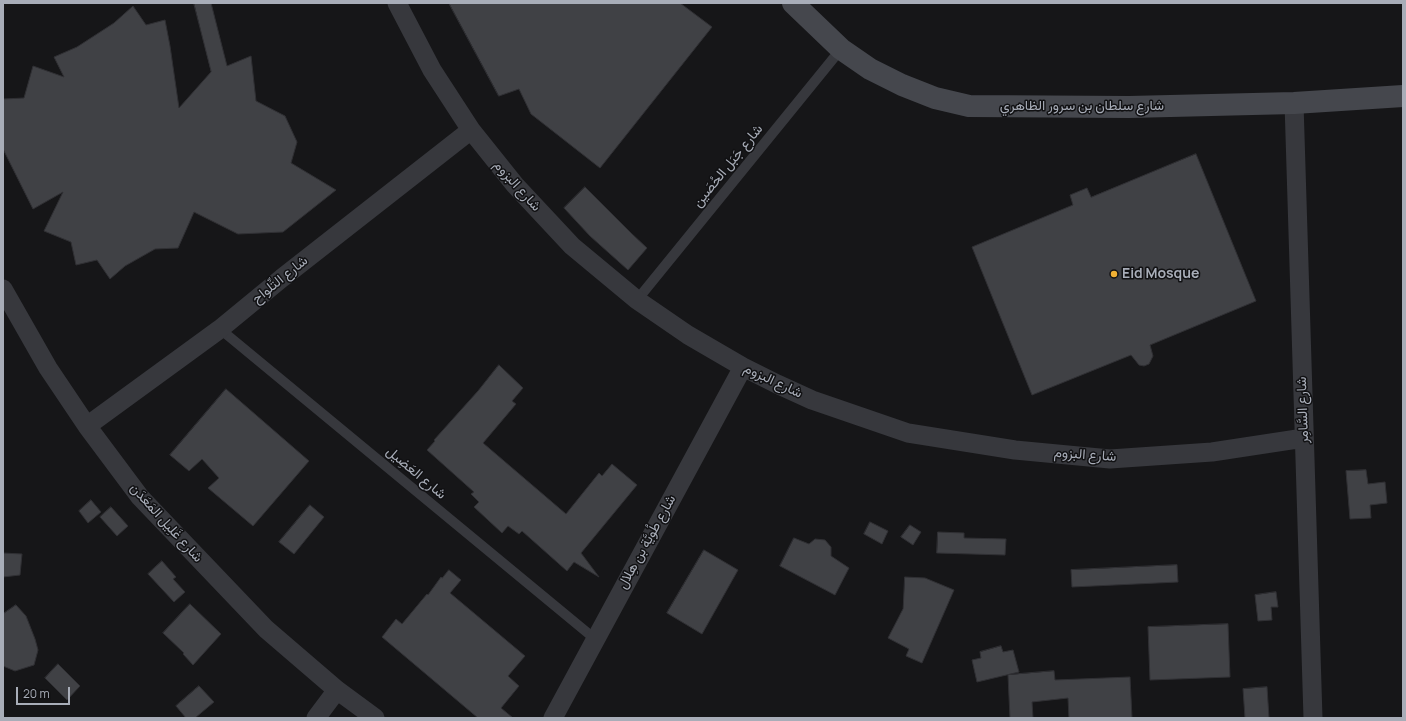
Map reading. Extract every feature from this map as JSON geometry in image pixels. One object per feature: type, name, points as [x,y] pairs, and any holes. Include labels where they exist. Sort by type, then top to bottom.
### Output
[{"type":"street","name":"شارع البزوم","points":[[397,3],[432,70],[471,130],[515,185],[572,246],[637,300],[688,336],[743,367],[812,400],[908,432],[1015,450],[1110,459],[1212,452],[1304,438]]},
{"type":"street","name":"شارع سلطان بن سرور الظاهري","points":[[793,3],[841,49],[870,69],[902,85],[935,98],[969,106],[1129,107],[1294,103],[1403,96]]},
{"type":"street","name":"شارع السَّامِر","points":[[1294,103],[1313,718]]},
{"type":"street","name":"شارع التِّلواح","points":[[87,426],[220,329],[282,278],[471,130]]},
{"type":"street","name":"شارع غَلِيل المَعَدَن","points":[[3,289],[48,368],[87,426],[140,497],[266,630],[337,690],[375,718]]},
{"type":"street","name":"شارع طُويَّة بن هِلال","points":[[553,718],[743,367]]},
{"type":"street","points":[[316,718],[337,690]]},
{"type":"lane","name":"شارع جَبَل الحُصَين","points":[[637,300],[841,49]]},
{"type":"lane","name":"شارع العَضِيل","points":[[220,329],[595,639]]},
{"type":"building","points":[[194,3],[211,3],[227,66],[251,56],[256,101],[285,116],[297,142],[291,163],[336,190],[283,232],[238,234],[194,212],[178,248],[155,249],[125,266],[110,279],[97,260],[76,265],[71,242],[44,231],[63,192],[33,209],[3,149],[3,99],[24,98],[33,66],[64,77],[54,57],[77,47],[114,23],[133,6],[146,25],[165,20],[179,108],[211,72]]},
{"type":"building","points":[[449,3],[680,3],[712,27],[600,168],[531,114],[519,89],[499,96]]},
{"type":"building","name":"Eid Mosque","points":[[1196,154],[1256,301],[1150,345],[1153,356],[1149,364],[1144,366],[1139,365],[1131,355],[1032,395],[972,247],[1073,205],[1070,195],[1087,188],[1091,197]]},
{"type":"building","points":[[585,187],[647,248],[628,270],[590,236],[564,208]]},
{"type":"building","points":[[499,365],[523,388],[512,401],[516,404],[483,443],[566,514],[599,473],[602,476],[612,464],[637,485],[581,553],[599,577],[574,562],[567,571],[522,531],[519,534],[508,526],[502,533],[474,507],[479,502],[471,494],[474,492],[427,450]]},
{"type":"building","points":[[226,389],[309,461],[253,526],[208,488],[219,478],[202,459],[189,471],[170,455]]},
{"type":"building","points":[[1366,470],[1368,484],[1385,482],[1387,503],[1370,505],[1371,518],[1350,519],[1346,471]]},
{"type":"building","points":[[91,500],[101,512],[88,523],[79,511]]},
{"type":"building","points":[[310,505],[324,517],[294,554],[279,542]]},
{"type":"building","points":[[111,507],[128,526],[117,536],[100,517]]},
{"type":"building","points":[[870,522],[888,531],[882,544],[864,534]]},
{"type":"building","points":[[910,525],[921,532],[913,545],[901,537]]},
{"type":"building","points":[[938,532],[964,533],[964,538],[1006,539],[1005,555],[937,553]]},
{"type":"building","points":[[794,538],[809,544],[815,539],[825,540],[831,547],[831,556],[849,568],[835,595],[780,566]]},
{"type":"building","points":[[704,550],[738,570],[702,634],[667,613]]},
{"type":"building","points":[[3,553],[22,554],[20,575],[3,577]]},
{"type":"building","points":[[162,561],[176,577],[173,579],[185,592],[174,602],[148,574]]},
{"type":"building","points":[[1177,565],[1178,582],[1072,587],[1071,570]]},
{"type":"building","points":[[449,570],[461,580],[450,593],[525,656],[508,676],[519,686],[501,708],[513,718],[478,718],[382,637],[396,619],[402,624],[427,594],[428,595],[441,577],[442,578]]},
{"type":"building","points":[[905,577],[925,578],[954,590],[922,663],[906,656],[909,649],[888,638],[903,609]]},
{"type":"building","points":[[1276,592],[1278,607],[1271,607],[1272,620],[1258,621],[1255,595]]},
{"type":"building","points":[[190,604],[221,634],[193,665],[183,654],[184,653],[163,633]]},
{"type":"building","points":[[16,605],[26,616],[38,650],[34,665],[15,671],[3,666],[3,614]]},
{"type":"building","points":[[1228,624],[1230,677],[1150,680],[1148,627]]},
{"type":"building","points":[[1001,646],[1003,652],[1013,650],[1019,672],[977,682],[972,660],[981,658],[980,652]]},
{"type":"building","points":[[58,664],[80,686],[67,700],[45,678]]},
{"type":"building","points":[[1054,671],[1055,680],[1130,677],[1132,718],[1069,718],[1068,698],[1032,702],[1033,718],[1010,718],[1008,675]]},
{"type":"building","points":[[199,686],[214,702],[195,718],[186,718],[176,706]]},
{"type":"building","points":[[1267,687],[1269,718],[1245,718],[1243,689]]},
{"type":"place","name":"Eid Mosque","points":[[1114,274]]}]
